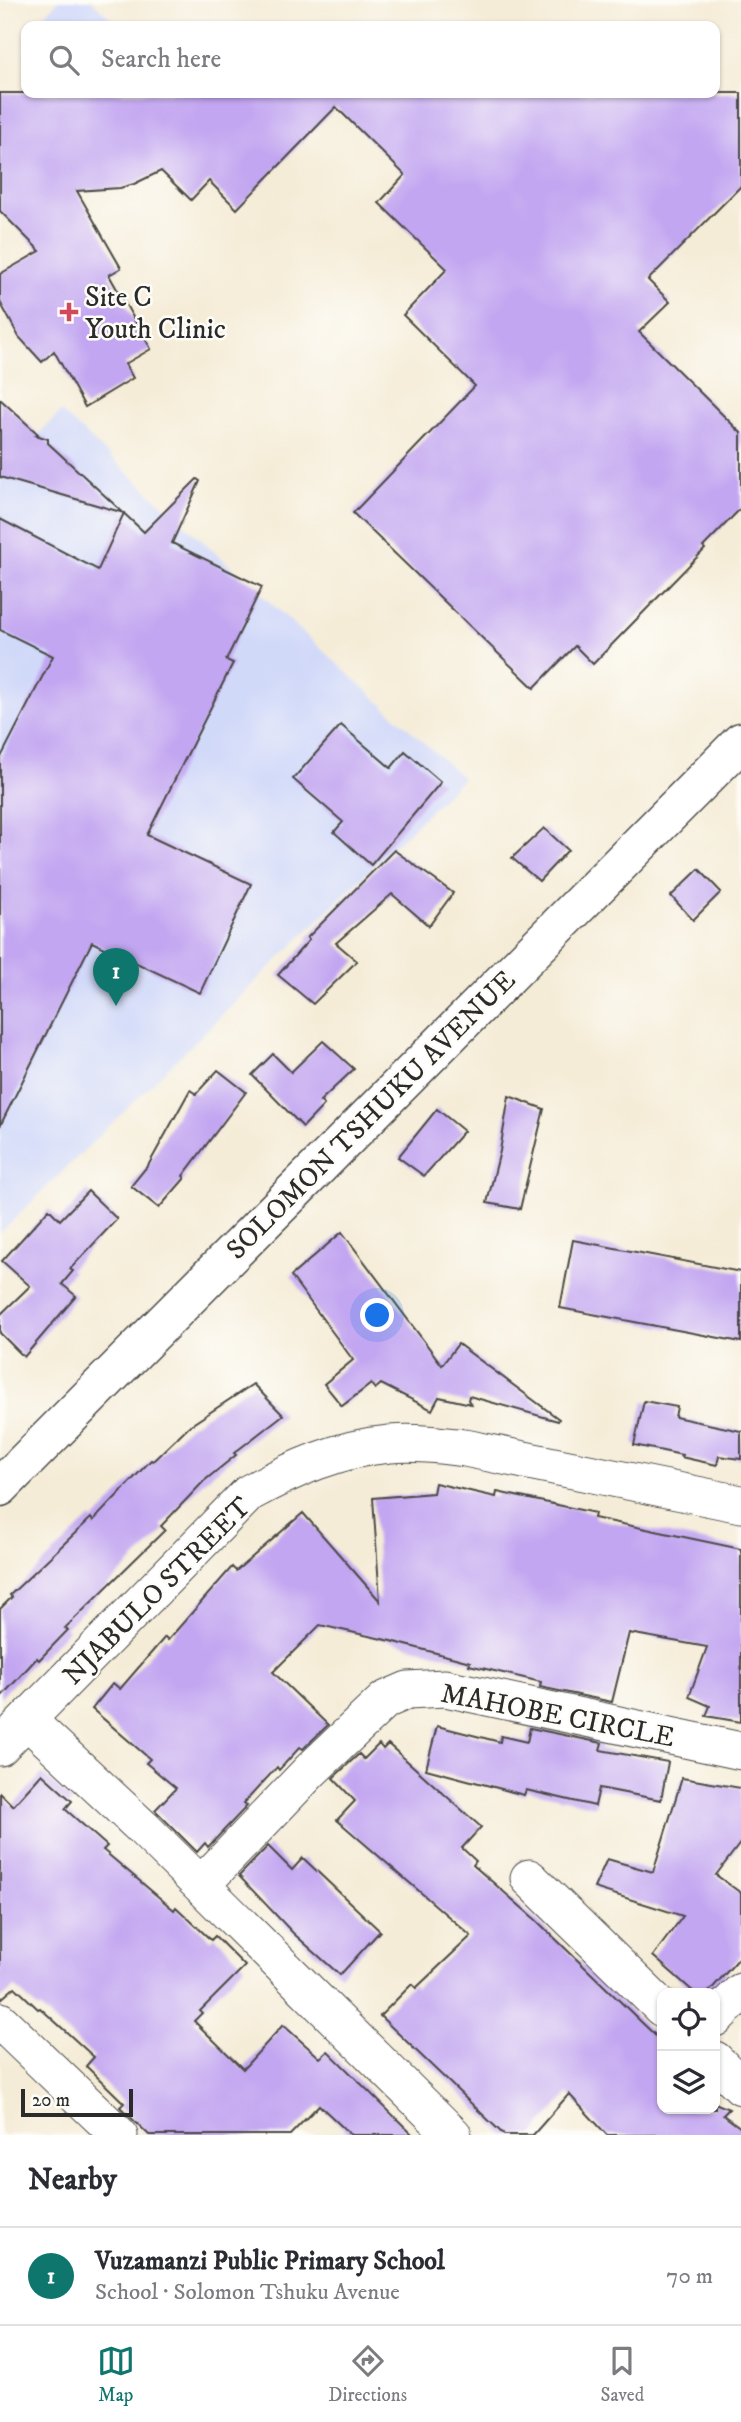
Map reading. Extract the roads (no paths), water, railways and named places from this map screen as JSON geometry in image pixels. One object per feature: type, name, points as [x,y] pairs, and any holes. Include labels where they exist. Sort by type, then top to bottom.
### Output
[{"type":"street","name":"SOLOMON TSHUKU AVENUE","points":[[0,1487],[741,742]]},
{"type":"street","name":"NJABULO STREET","points":[[0,1747],[249,1493],[291,1470],[338,1453],[389,1444],[465,1448],[741,1504]]},
{"type":"street","name":"MAHOBE CIRCLE","points":[[201,1885],[310,1771],[385,1700],[408,1690],[445,1688],[741,1751]]},
{"type":"street","points":[[27,1720],[201,1885],[453,2135]]},
{"type":"street","points":[[529,1878],[657,2003]]},
{"type":"street","points":[[720,2013],[741,1992]]},
{"type":"street","points":[[0,2021],[119,2135]]},
{"type":"street","points":[[720,2065],[741,2086]]},
{"type":"place","name":"Site C Youth Clinic","points":[[69,312]]},
{"type":"place","name":"Vuzamanzi Public Primary School","points":[[116,1006]]}]
